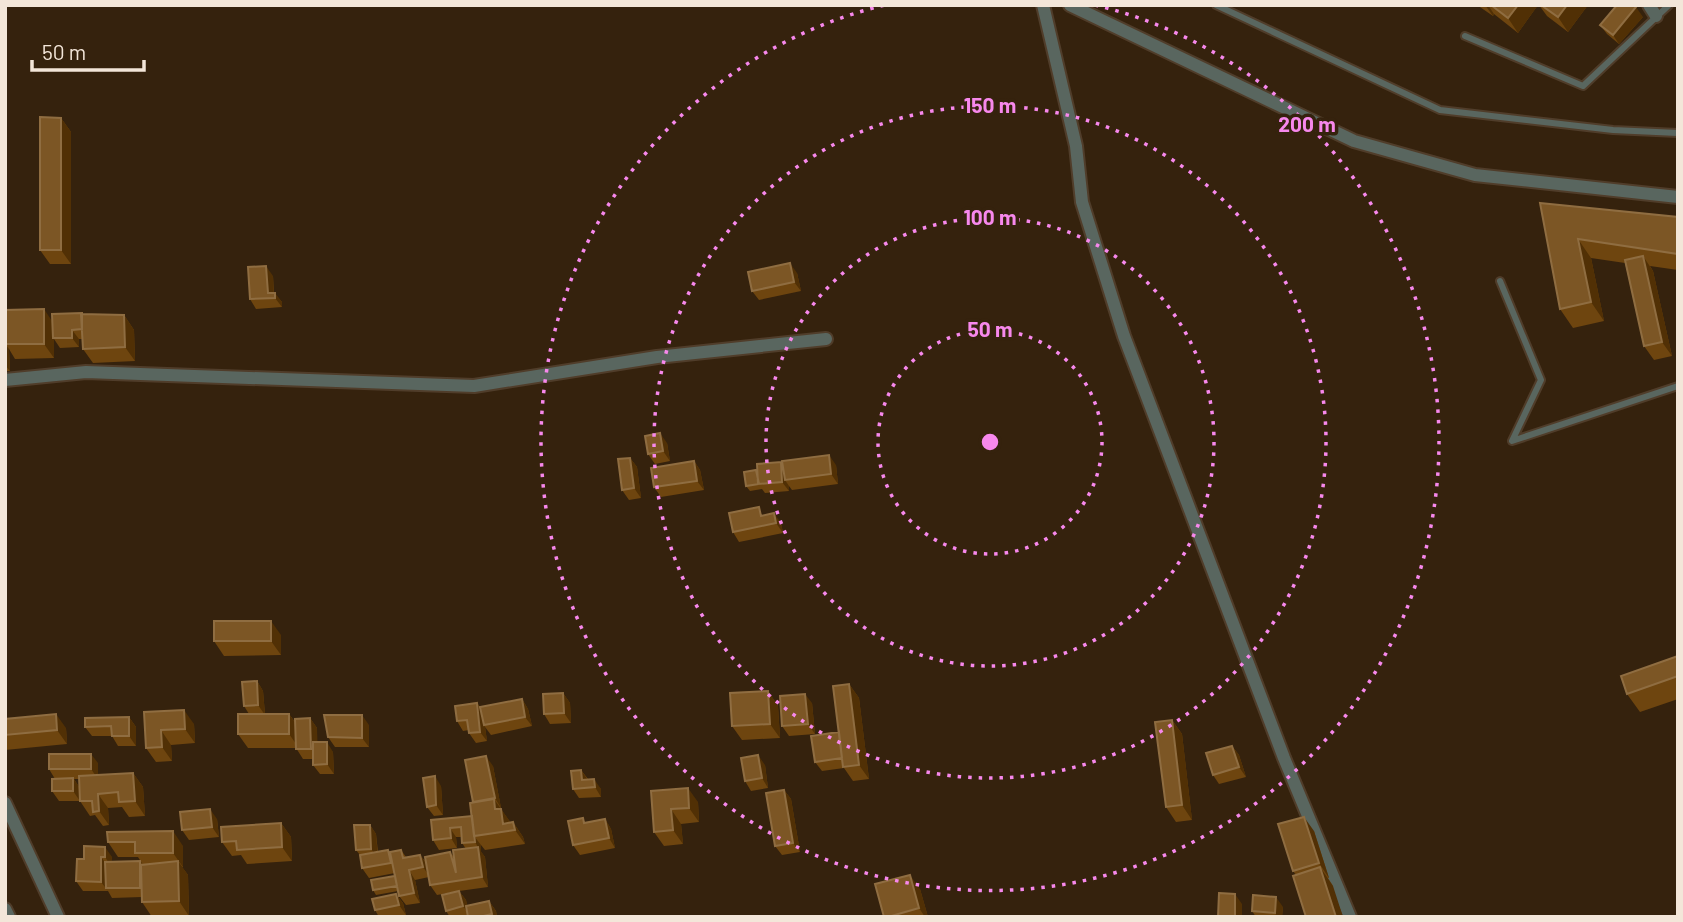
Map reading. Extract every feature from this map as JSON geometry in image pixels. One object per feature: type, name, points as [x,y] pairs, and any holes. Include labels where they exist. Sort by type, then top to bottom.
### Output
[{"type":"street","points":[[1043,5],[1076,146],[1082,202],[1124,336],[1284,758],[1350,917]]},
{"type":"street","points":[[1070,5],[1354,141],[1475,175],[1678,197]]},
{"type":"street","points":[[5,380],[86,372],[474,386],[657,357],[826,339]]},
{"type":"street","points":[[5,803],[58,917]]},
{"type":"street","points":[[5,909],[9,917]]},
{"type":"lane","points":[[1216,5],[1440,110],[1613,130],[1678,134]]},
{"type":"lane","points":[[1465,36],[1583,86],[1653,10],[1669,5]]},
{"type":"lane","points":[[1500,281],[1541,380],[1512,441],[1678,386]]},
{"type":"building","points":[[1491,5],[1518,5],[1508,18]]},
{"type":"building","points":[[1541,5],[1567,5],[1558,17]]},
{"type":"building","points":[[1617,5],[1636,7],[1613,35],[1600,25]]},
{"type":"building","points":[[40,117],[61,118],[61,250],[40,250]]},
{"type":"building","points":[[1540,203],[1678,217],[1678,254],[1578,239],[1591,302],[1560,309]]},
{"type":"building","points":[[1643,256],[1662,342],[1644,346],[1625,260]]},
{"type":"building","points":[[790,263],[794,282],[752,291],[748,272]]},
{"type":"building","points":[[266,266],[268,293],[275,293],[275,298],[250,299],[248,267]]},
{"type":"building","points":[[44,309],[44,344],[5,344],[5,310]]},
{"type":"building","points":[[82,313],[82,329],[72,330],[72,338],[53,338],[52,314]]},
{"type":"building","points":[[81,314],[124,315],[125,347],[83,349]]},
{"type":"building","points":[[660,433],[663,451],[648,454],[645,436]]},
{"type":"building","points":[[829,455],[831,474],[785,480],[782,461]]},
{"type":"building","points":[[630,458],[634,488],[622,490],[618,459]]},
{"type":"building","points":[[694,461],[697,481],[654,487],[651,468]]},
{"type":"building","points":[[781,462],[782,482],[758,484],[757,464]]},
{"type":"building","points":[[756,470],[759,484],[746,486],[744,472]]},
{"type":"building","points":[[759,507],[761,516],[774,513],[776,523],[733,532],[729,513]]},
{"type":"building","points":[[214,621],[271,621],[271,641],[214,641]]},
{"type":"building","points":[[1678,656],[1678,676],[1627,694],[1621,676]]},
{"type":"building","points":[[257,681],[258,705],[244,706],[242,682]]},
{"type":"building","points":[[849,684],[859,765],[843,767],[833,686]]},
{"type":"building","points":[[768,691],[770,724],[732,726],[730,693]]},
{"type":"building","points":[[563,693],[564,713],[544,714],[543,694]]},
{"type":"building","points":[[805,694],[808,724],[782,726],[780,696]]},
{"type":"building","points":[[522,699],[525,717],[484,725],[480,707]]},
{"type":"building","points":[[477,703],[480,732],[469,733],[467,720],[457,721],[455,706]]},
{"type":"building","points":[[184,710],[185,729],[161,730],[162,747],[146,748],[144,712]]},
{"type":"building","points":[[56,714],[57,730],[5,735],[5,719]]},
{"type":"building","points":[[238,714],[289,714],[289,734],[238,734]]},
{"type":"building","points":[[324,715],[362,715],[362,738],[328,737]]},
{"type":"building","points":[[129,717],[129,736],[112,736],[111,726],[85,727],[85,718]]},
{"type":"building","points":[[310,718],[311,749],[296,749],[295,719]]},
{"type":"building","points":[[1172,720],[1182,805],[1166,807],[1155,722]]},
{"type":"building","points":[[839,732],[842,758],[815,762],[811,736]]},
{"type":"building","points":[[313,742],[327,742],[327,764],[313,765]]},
{"type":"building","points":[[1232,746],[1239,767],[1213,775],[1206,753]]},
{"type":"building","points":[[49,754],[91,754],[91,769],[49,769]]},
{"type":"building","points":[[758,755],[762,778],[745,781],[741,758]]},
{"type":"building","points":[[486,756],[495,798],[473,802],[465,760]]},
{"type":"building","points":[[581,770],[582,780],[594,779],[595,787],[573,789],[571,771]]},
{"type":"building","points":[[133,773],[135,801],[119,802],[118,792],[98,794],[99,811],[93,812],[92,801],[80,801],[79,776]]},
{"type":"building","points":[[435,776],[436,805],[427,807],[423,778]]},
{"type":"building","points":[[73,778],[73,791],[52,791],[52,779]]},
{"type":"building","points":[[688,788],[689,808],[671,809],[673,830],[654,832],[651,791]]},
{"type":"building","points":[[784,790],[793,843],[775,846],[766,793]]},
{"type":"building","points":[[494,799],[495,809],[501,809],[503,824],[513,822],[515,830],[474,836],[470,803]]},
{"type":"building","points":[[210,809],[212,827],[182,830],[180,812]]},
{"type":"building","points":[[472,816],[475,842],[462,843],[461,827],[450,828],[451,838],[433,840],[431,820]]},
{"type":"building","points":[[1304,817],[1319,863],[1293,871],[1278,824]]},
{"type":"building","points":[[583,818],[584,823],[605,819],[609,838],[573,845],[568,821]]},
{"type":"building","points":[[281,823],[282,847],[237,850],[236,841],[222,842],[221,827]]},
{"type":"building","points":[[354,825],[370,825],[371,849],[356,850]]},
{"type":"building","points":[[173,831],[173,853],[135,853],[135,842],[108,842],[107,832]]},
{"type":"building","points":[[84,846],[105,847],[105,857],[101,857],[101,882],[76,881],[77,859],[84,859]]},
{"type":"building","points":[[478,847],[482,877],[430,885],[425,857],[450,852],[456,873],[453,850]]},
{"type":"building","points":[[388,850],[391,863],[362,868],[360,855]]},
{"type":"building","points":[[401,850],[403,858],[420,855],[423,867],[409,870],[414,893],[399,896],[390,852]]},
{"type":"building","points":[[140,861],[140,888],[106,888],[105,862]]},
{"type":"building","points":[[178,861],[179,901],[142,902],[141,865]]},
{"type":"building","points":[[1320,867],[1336,917],[1306,917],[1293,876]]},
{"type":"building","points":[[910,875],[919,908],[884,917],[875,884]]},
{"type":"building","points":[[395,876],[397,886],[373,890],[371,880]]},
{"type":"building","points":[[459,891],[463,906],[446,911],[442,895]]},
{"type":"building","points":[[1219,893],[1235,894],[1235,917],[1218,917]]},
{"type":"building","points":[[396,894],[399,905],[375,910],[372,899]]},
{"type":"building","points":[[1253,895],[1276,897],[1275,913],[1252,911]]},
{"type":"building","points":[[489,901],[492,914],[468,917],[466,906]]}]
